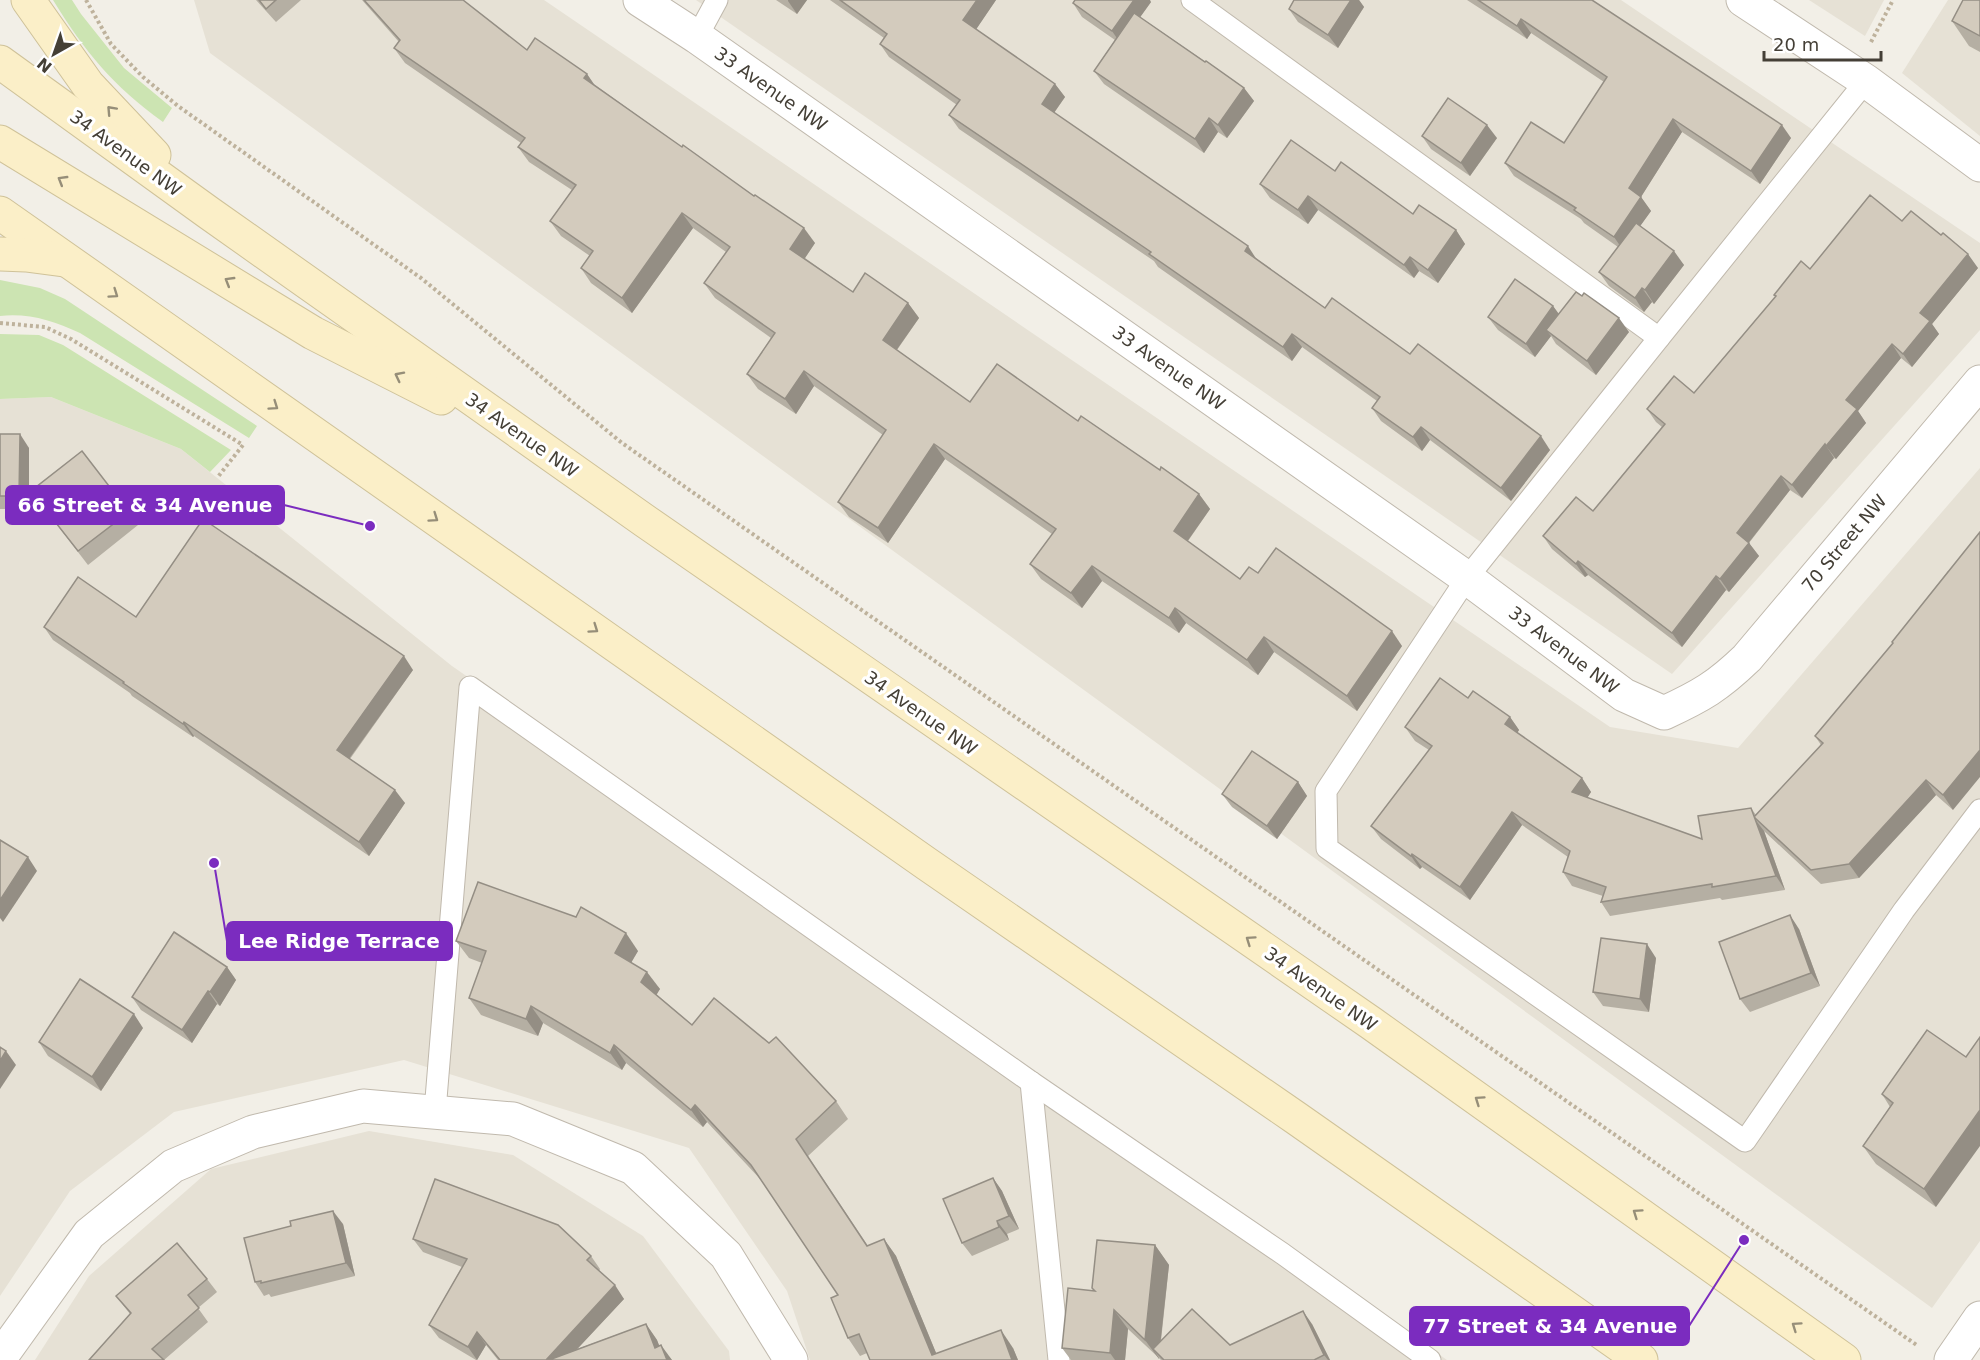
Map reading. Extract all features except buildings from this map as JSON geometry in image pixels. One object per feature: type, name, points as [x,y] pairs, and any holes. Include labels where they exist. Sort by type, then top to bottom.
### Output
[{"type":"main road","points":[[28,0],[88,85],[209,213]]},
{"type":"main road","name":"34 Avenue NW","points":[[0,62],[544,450],[1361,1016],[1844,1360]]},
{"type":"main road","points":[[0,142],[313,333],[544,450]]},
{"type":"main road","points":[[0,213],[927,864],[1296,1118],[1641,1360]]},
{"type":"main road","points":[[0,254],[66,261]]},
{"type":"street","name":"33 Avenue NW","points":[[640,0],[697,37],[1467,578],[1624,695],[1664,713],[1700,697]]},
{"type":"street","points":[[1743,0],[1867,65],[1980,165]]},
{"type":"street","name":"70 Street NW","points":[[1700,697],[1724,680],[1747,658],[1980,382]]},
{"type":"street","points":[[0,1358],[89,1234],[173,1166],[253,1132],[363,1106],[513,1119],[633,1168],[726,1255],[791,1360]]},
{"type":"street","points":[[1951,1360],[1980,1318]]},
{"type":"lane","points":[[697,37],[717,0]]},
{"type":"lane","points":[[1192,0],[1659,338]]},
{"type":"lane","points":[[1867,65],[1659,338],[1467,578],[1326,791],[1327,848],[1745,1141],[1904,910],[1980,810]]},
{"type":"lane","points":[[435,1111],[470,687],[1031,1082],[1283,1254],[1430,1360]]},
{"type":"lane","points":[[1031,1082],[1059,1360]]},
{"type":"path","points":[[86,0],[111,44],[142,77],[178,106],[421,278],[622,443],[1920,1348]]},
{"type":"path","points":[[1867,65],[1893,0]]},
{"type":"path","points":[[0,323],[45,327],[71,339],[243,445],[217,478]]},
{"type":"shaded area","points":[[194,0],[544,0],[1610,727],[1738,748],[1980,468],[1980,1241],[1932,1308],[210,53]]},
{"type":"shaded area","points":[[696,0],[1621,0],[1980,243],[1980,330],[1672,674]]},
{"type":"shaded area","points":[[1809,0],[1884,0],[1865,36]]},
{"type":"shaded area","points":[[1948,0],[1980,0],[1980,136],[1902,73]]},
{"type":"shaded area","points":[[51,397],[181,449],[452,666],[1447,1360],[810,1360],[787,1291],[689,1148],[404,1060],[174,1112],[70,1191],[0,1296],[0,399]]},
{"type":"shaded area","points":[[369,1131],[513,1155],[643,1236],[729,1351],[730,1360],[35,1360],[89,1276],[211,1169]]},
{"type":"green space","points":[[53,0],[72,0],[124,68],[172,108],[163,122],[129,95],[101,67]]},
{"type":"green space","points":[[0,280],[40,288],[65,299],[257,426],[249,438],[80,333],[31,317],[0,316]]},
{"type":"green space","points":[[0,334],[39,335],[63,345],[231,450],[210,472],[181,449],[51,397],[0,399]]},
{"type":"place","name":"66 Street & 34 Avenue","points":[[370,526]]},
{"type":"place","name":"Lee Ridge Terrace","points":[[214,863]]},
{"type":"place","name":"77 Street & 34 Avenue","points":[[1744,1240]]}]
